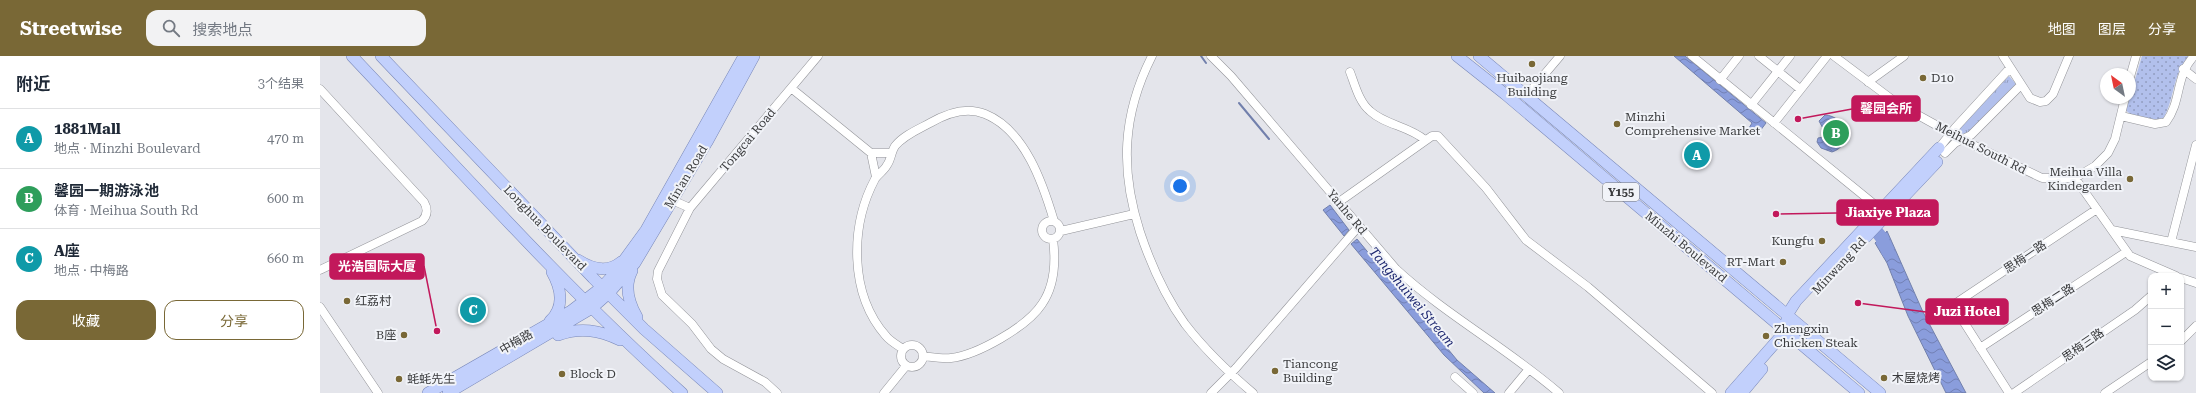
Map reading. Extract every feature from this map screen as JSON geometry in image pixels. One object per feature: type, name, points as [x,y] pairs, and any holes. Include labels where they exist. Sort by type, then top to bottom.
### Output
[{"type":"main road","name":"Longhua Boulevard","points":[[352,56],[588,305],[682,393]]},
{"type":"main road","name":"Longhua Boulevard","points":[[381,56],[570,254],[644,329],[717,393]]},
{"type":"main road","name":"Min'an Road","points":[[606,290],[635,263],[638,248],[646,230],[744,56]]},
{"type":"main road","name":"Min'an Road","points":[[638,248],[672,200],[754,56]]},
{"type":"main road","name":"Minzhi Boulevard","points":[[1457,56],[1511,99],[1859,393]]},
{"type":"main road","name":"Minzhi Boulevard","points":[[1479,56],[1880,393]]},
{"type":"main road","name":"Minwang Rd","points":[[1742,393],[1788,340],[1787,333],[1790,317],[1863,235],[1942,151]]},
{"type":"main road","points":[[570,254],[581,262],[604,269],[615,266],[638,248]]},
{"type":"main road","points":[[638,248],[628,283],[630,302],[644,329]]},
{"type":"main road","points":[[544,326],[557,313],[560,299],[558,284],[546,261]]},
{"type":"main road","name":"中梅路","points":[[448,393],[535,343],[588,305],[606,290]]},
{"type":"main road","name":"中梅路","points":[[428,393],[544,326],[588,305]]},
{"type":"main road","points":[[535,343],[569,331],[586,329],[607,335],[629,345]]},
{"type":"main road","points":[[1731,393],[1787,333]]},
{"type":"street","name":"Tongcai Road","points":[[777,393],[765,382],[717,355],[704,342],[692,324],[662,295],[657,279],[660,262],[690,208],[818,56]]},
{"type":"street","points":[[1152,56],[1130,114],[1127,132],[1126,152],[1130,196],[1134,214],[1154,271],[1174,307],[1197,339],[1230,373],[1253,393]]},
{"type":"street","name":"Yanhe Rd","points":[[1211,56],[1339,202],[1358,228],[1407,279],[1559,393]]},
{"type":"street","points":[[1526,96],[1560,56]]},
{"type":"street","points":[[1692,56],[1750,105],[1874,204],[1881,217]]},
{"type":"street","points":[[1720,80],[1739,56]]},
{"type":"street","points":[[1759,56],[1800,89]]},
{"type":"street","points":[[1750,105],[1790,56]]},
{"type":"street","points":[[1774,123],[1827,56]]},
{"type":"street","name":"Meihua South Rd","points":[[1834,56],[1898,104],[1963,140],[2039,178],[2057,180],[2074,178]]},
{"type":"street","points":[[1868,82],[1904,56]]},
{"type":"street","points":[[2003,56],[2032,100],[2040,102],[2046,101],[2053,94],[2069,56]]},
{"type":"street","points":[[2133,68],[2136,56]]},
{"type":"street","points":[[2121,116],[2155,124],[2166,122],[2172,110],[2183,69],[2194,56]]},
{"type":"street","name":"Minwang Rd","points":[[1942,151],[1951,133],[2010,68]]},
{"type":"street","points":[[2183,69],[2196,79]]},
{"type":"street","points":[[1350,72],[1361,98],[1369,110],[1413,131],[1425,140]]},
{"type":"street","name":"Minwang Rd","points":[[1942,151],[1971,135],[2021,85]]},
{"type":"street","points":[[791,88],[871,153],[891,154]]},
{"type":"street","points":[[320,89],[424,202],[427,210],[425,218],[422,221],[320,270]]},
{"type":"street","points":[[2124,104],[2115,139],[2108,153],[2095,166],[2074,178],[2126,252],[2137,260],[2163,273]]},
{"type":"street","points":[[902,349],[887,337],[876,324],[865,301],[857,270],[857,244],[865,201],[876,177],[888,164],[895,146],[909,135],[939,118],[959,111],[972,111],[985,114],[998,122],[1015,137],[1043,188],[1054,221],[1058,224],[1061,231],[1059,236],[1053,239],[1045,237],[1042,230],[1046,222],[1054,221]]},
{"type":"street","points":[[1339,202],[1425,140],[1434,135],[1438,136],[1486,188],[1526,240],[1588,287],[1712,393]]},
{"type":"street","points":[[2171,242],[2196,145]]},
{"type":"street","points":[[871,153],[876,177]]},
{"type":"street","points":[[672,200],[690,208]]},
{"type":"street","name":"思梅一路","points":[[1980,348],[1953,305],[2097,209]]},
{"type":"street","points":[[1061,231],[1134,214]]},
{"type":"street","points":[[1211,393],[1358,228]]},
{"type":"street","points":[[2112,230],[2196,247]]},
{"type":"street","points":[[923,356],[952,358],[971,353],[1013,330],[1033,315],[1042,304],[1052,282],[1056,258],[1053,239]]},
{"type":"street","name":"思梅二路","points":[[1980,348],[2126,252]]},
{"type":"street","points":[[2184,279],[2196,283]]},
{"type":"street","name":"思梅三路","points":[[2014,393],[2135,310],[2148,299]]},
{"type":"street","points":[[320,307],[378,393]]},
{"type":"street","points":[[2184,338],[2196,326]]},
{"type":"street","points":[[913,344],[921,349],[923,356],[919,365],[912,367],[906,366],[900,356],[902,349],[913,344]]},
{"type":"street","points":[[1980,348],[2010,393]]},
{"type":"street","points":[[2105,393],[2148,364]]},
{"type":"street","points":[[884,393],[906,366]]},
{"type":"street","points":[[1509,393],[1529,369]]},
{"type":"street","points":[[1455,377],[1473,393]]},
{"type":"green space","points":[[2142,56],[2189,56],[2179,71],[2170,103],[2163,119],[2154,120],[2143,118],[2132,115],[2126,110],[2128,104],[2136,104],[2136,76]]},
{"type":"green space","points":[[2009,76],[2016,84],[1972,132],[1961,134],[1959,129]]},
{"type":"water","points":[[1674,56],[1685,56],[1766,123],[1757,135],[1749,128],[1752,123]]},
{"type":"water","points":[[1825,115],[1838,120],[1845,131],[1843,143],[1839,148],[1832,152],[1821,148],[1817,142],[1818,138],[1824,137],[1826,134],[1819,121]]},
{"type":"water","points":[[1330,205],[1349,230],[1344,236],[1323,210]]},
{"type":"water","points":[[1887,231],[1923,312],[1966,393],[1946,393],[1908,316],[1887,263],[1875,243]]},
{"type":"water","points":[[1357,239],[1457,360],[1495,393],[1484,393],[1444,355],[1351,244]]},
{"type":"waterway","name":"Tangshuiwei Stream","points":[[1201,56],[1206,63]]},
{"type":"waterway","name":"Tangshuiwei Stream","points":[[1239,103],[1269,139]]},
{"type":"waterway","points":[[1861,212],[1881,237],[1888,252]]},
{"type":"place","name":"Huibaojiang Building","points":[[1532,64]]},
{"type":"place","name":"D10","points":[[1923,78]]},
{"type":"place","name":"馨园会所","points":[[1798,119]]},
{"type":"place","name":"Minzhi Comprehensive Market","points":[[1617,124]]},
{"type":"place","name":"馨园一期游泳池","points":[[1836,133]]},
{"type":"place","name":"1881Mall","points":[[1697,155]]},
{"type":"place","name":"Meihua Villa Kindegarden","points":[[2130,179]]},
{"type":"place","name":"Jiaxiye Plaza","points":[[1776,214]]},
{"type":"place","name":"Kungfu","points":[[1822,241]]},
{"type":"place","name":"RT-Mart","points":[[1783,262]]},
{"type":"place","name":"红荔村","points":[[347,301]]},
{"type":"place","name":"Juzi Hotel","points":[[1858,303]]},
{"type":"place","name":"A座","points":[[473,310]]},
{"type":"place","name":"光浩国际大厦","points":[[437,331]]},
{"type":"place","name":"B座","points":[[404,335]]},
{"type":"place","name":"Zhengxin Chicken Steak","points":[[1766,336]]},
{"type":"place","name":"Tiancong Building","points":[[1275,371]]},
{"type":"place","name":"Block D","points":[[562,374]]},
{"type":"place","name":"木屋烧烤","points":[[1884,378]]},
{"type":"place","name":"蚝蚝先生","points":[[399,379]]}]
